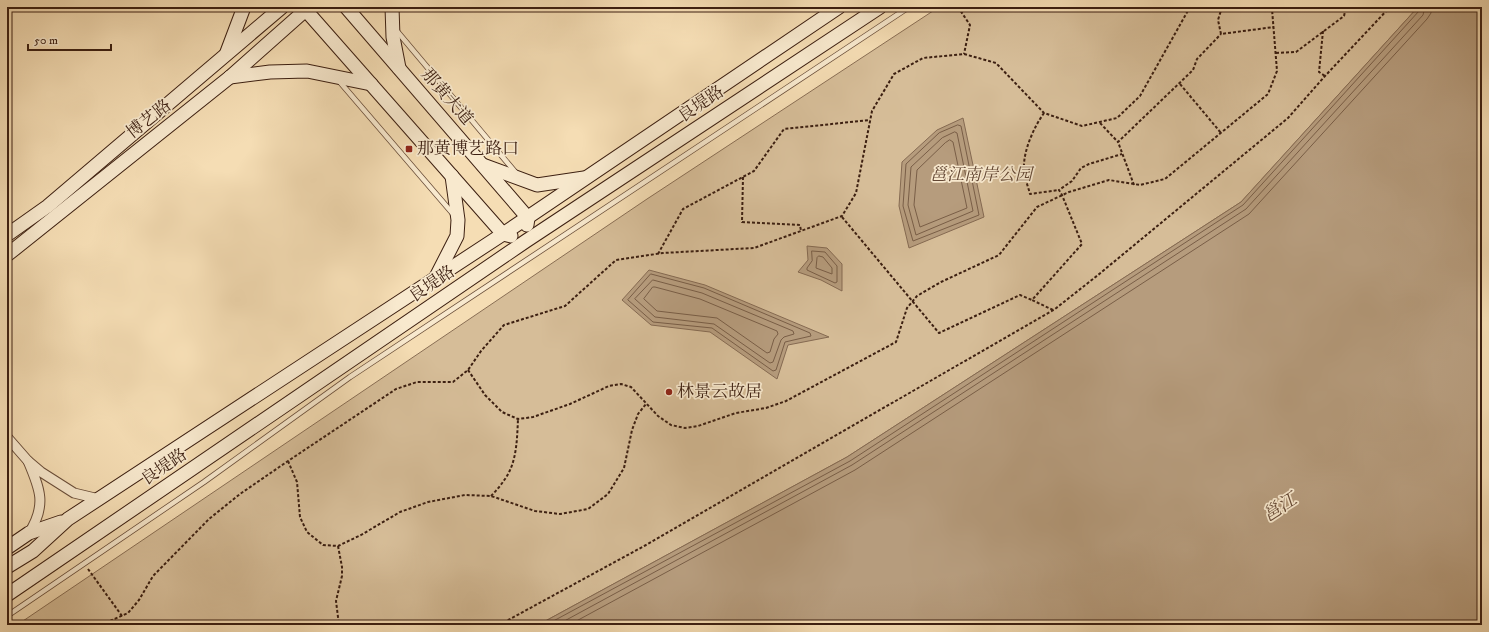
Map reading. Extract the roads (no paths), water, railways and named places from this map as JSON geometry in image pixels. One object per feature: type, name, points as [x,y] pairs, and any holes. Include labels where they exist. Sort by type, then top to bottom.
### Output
[{"type":"main road","points":[[227,53],[244,7]]},
{"type":"main road","name":"博艺路","points":[[7,235],[48,206],[282,7]]},
{"type":"main road","name":"那黄大道","points":[[346,7],[528,218]]},
{"type":"main road","points":[[392,7],[393,37],[400,69]]},
{"type":"main road","name":"良堤路","points":[[7,567],[33,551],[68,519],[435,280],[839,7]]},
{"type":"main road","name":"良堤路","points":[[7,595],[526,241],[880,7]]},
{"type":"main road","points":[[306,8],[503,234],[526,241],[528,218]]},
{"type":"main road","name":"博艺路","points":[[7,255],[230,77],[306,8]]},
{"type":"main road","points":[[230,77],[270,72],[307,71],[371,84]]},
{"type":"main road","points":[[482,165],[537,185],[588,177]]},
{"type":"main road","points":[[435,280],[457,236],[458,220],[452,176]]},
{"type":"main road","points":[[7,548],[29,534],[68,519]]},
{"type":"street","points":[[7,438],[28,461],[41,472],[74,493],[100,499]]},
{"type":"street","points":[[28,461],[37,481],[41,501],[36,522],[29,534]]},
{"type":"lane","points":[[7,616],[204,482],[350,377],[909,7]]},
{"type":"lane","points":[[392,25],[521,179]]},
{"type":"lane","points":[[335,77],[458,220]]},
{"type":"water","name":"邕江","points":[[1418,7],[1482,7],[1482,625],[538,625],[847,457],[1241,202]]},
{"type":"water","points":[[963,118],[984,217],[909,248],[899,206],[902,162],[937,130]]},
{"type":"water","points":[[807,246],[827,248],[842,264],[842,291],[821,280],[798,272],[808,260]]},
{"type":"water","points":[[649,270],[705,285],[829,337],[788,345],[777,379],[710,332],[651,325],[622,300]]},
{"type":"place","name":"那黄博艺路口","points":[[409,149]]},
{"type":"place","name":"林景云故居","points":[[669,392]]},
{"type":"park label","name":"邕江南岸公园","points":[[981,175]]}]
